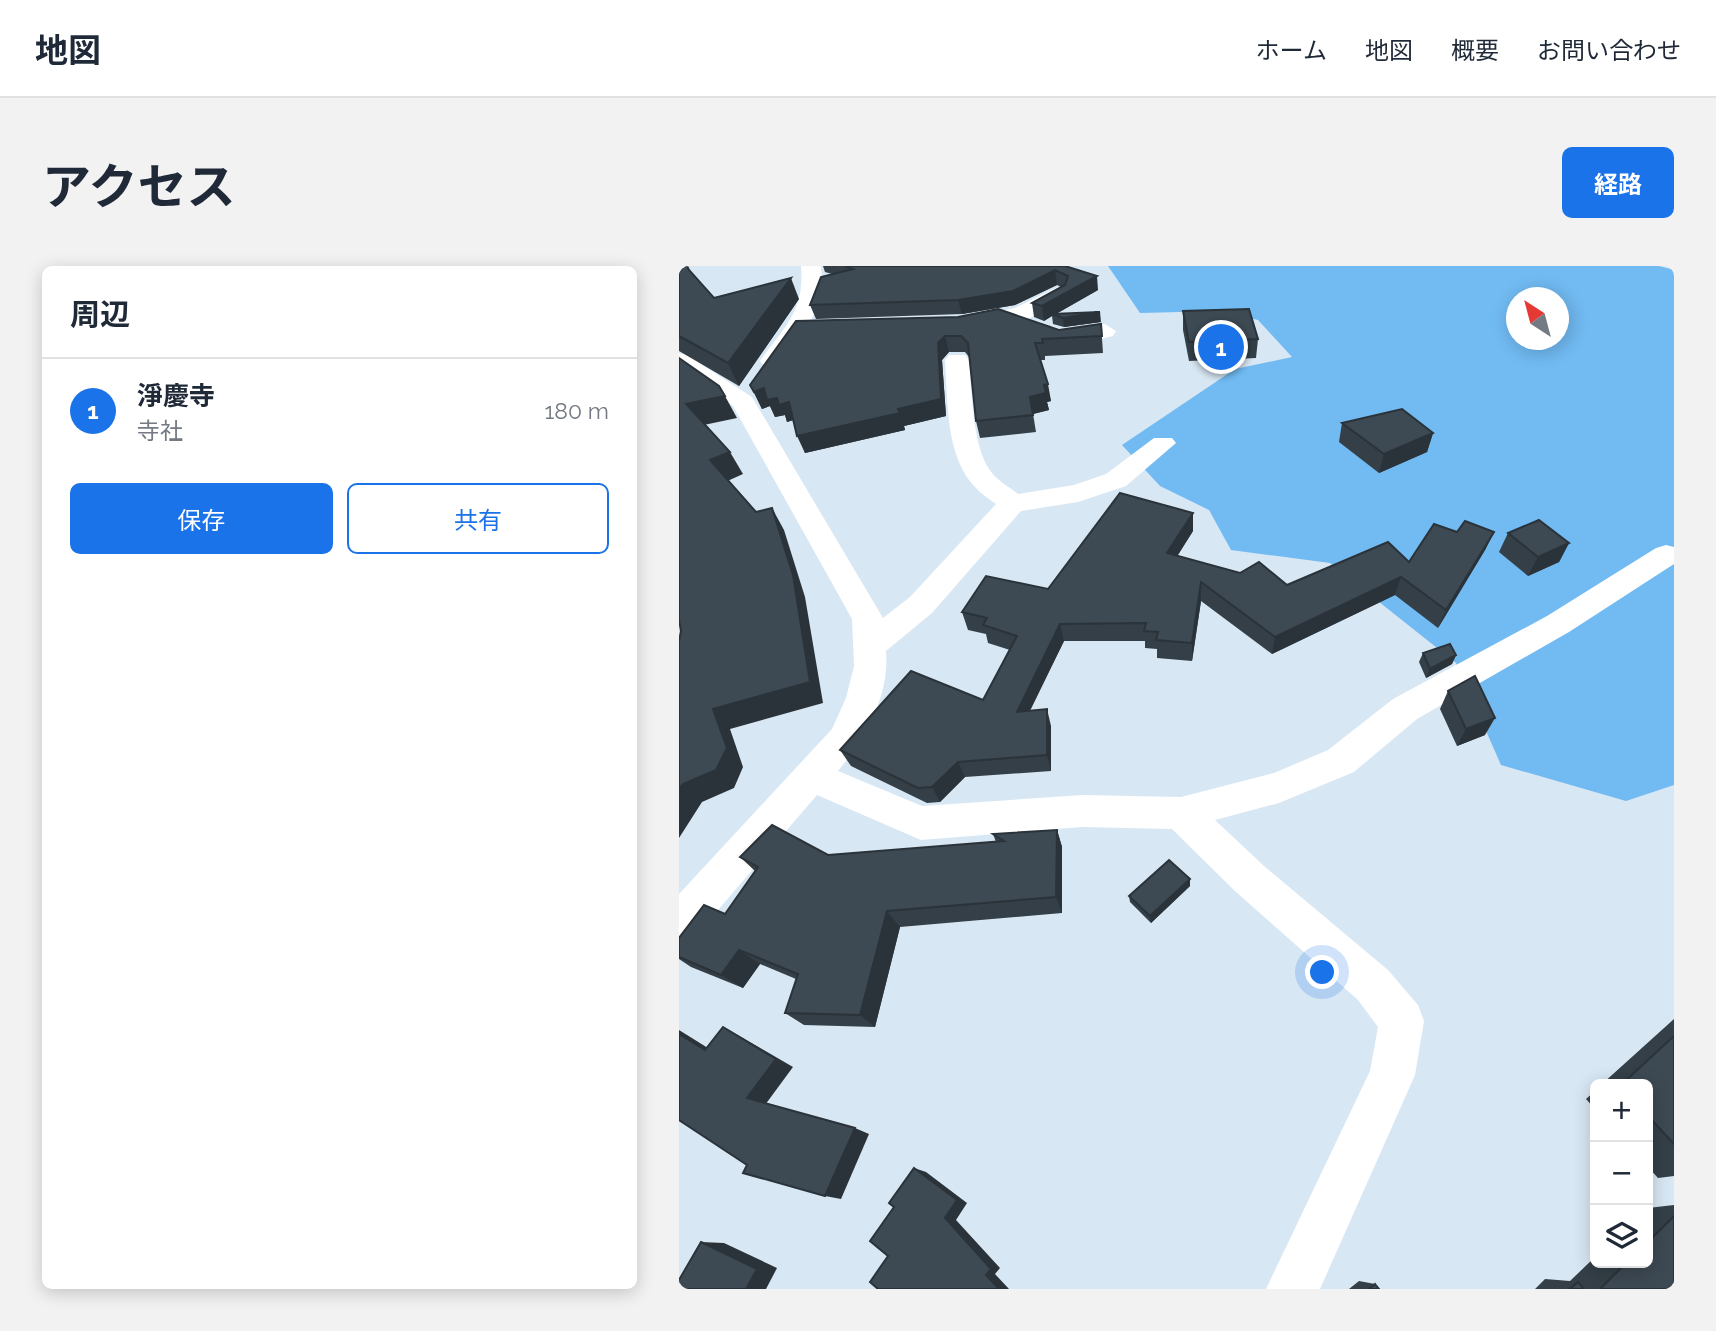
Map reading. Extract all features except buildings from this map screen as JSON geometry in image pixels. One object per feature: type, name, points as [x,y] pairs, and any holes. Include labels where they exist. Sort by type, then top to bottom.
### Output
[{"type":"street","points":[[743,402],[811,306],[815,287],[811,266]]},
{"type":"street","points":[[949,325],[1007,318],[1022,313],[1058,293]]},
{"type":"street","points":[[1007,318],[1062,337],[1105,331]]},
{"type":"street","points":[[794,329],[822,329]]},
{"type":"street","points":[[679,360],[743,402],[868,619],[871,666],[863,698],[845,738],[679,924]]},
{"type":"street","points":[[957,360],[962,410],[974,465],[983,481],[1012,504]]},
{"type":"street","points":[[869,647],[921,605],[1012,504],[1078,493],[1116,480],[1163,443]]},
{"type":"street","points":[[810,776],[921,823],[1082,811],[1140,810],[1181,813],[1237,795],[1279,787],[1341,761],[1405,709],[1558,624],[1666,555]]},
{"type":"street","points":[[1181,813],[1250,879],[1373,985],[1402,1021],[1392,1075],[1293,1289]]},
{"type":"shaded area","points":[[1108,266],[1659,266],[1674,270],[1674,785],[1626,801],[1501,765],[1456,663],[1330,563],[1231,550],[1209,510],[1160,486],[1122,445],[1235,369],[1292,357],[1258,320],[1220,311],[1140,313]]},
{"type":"place","name":"淨慶寺","points":[[1221,347]]}]
